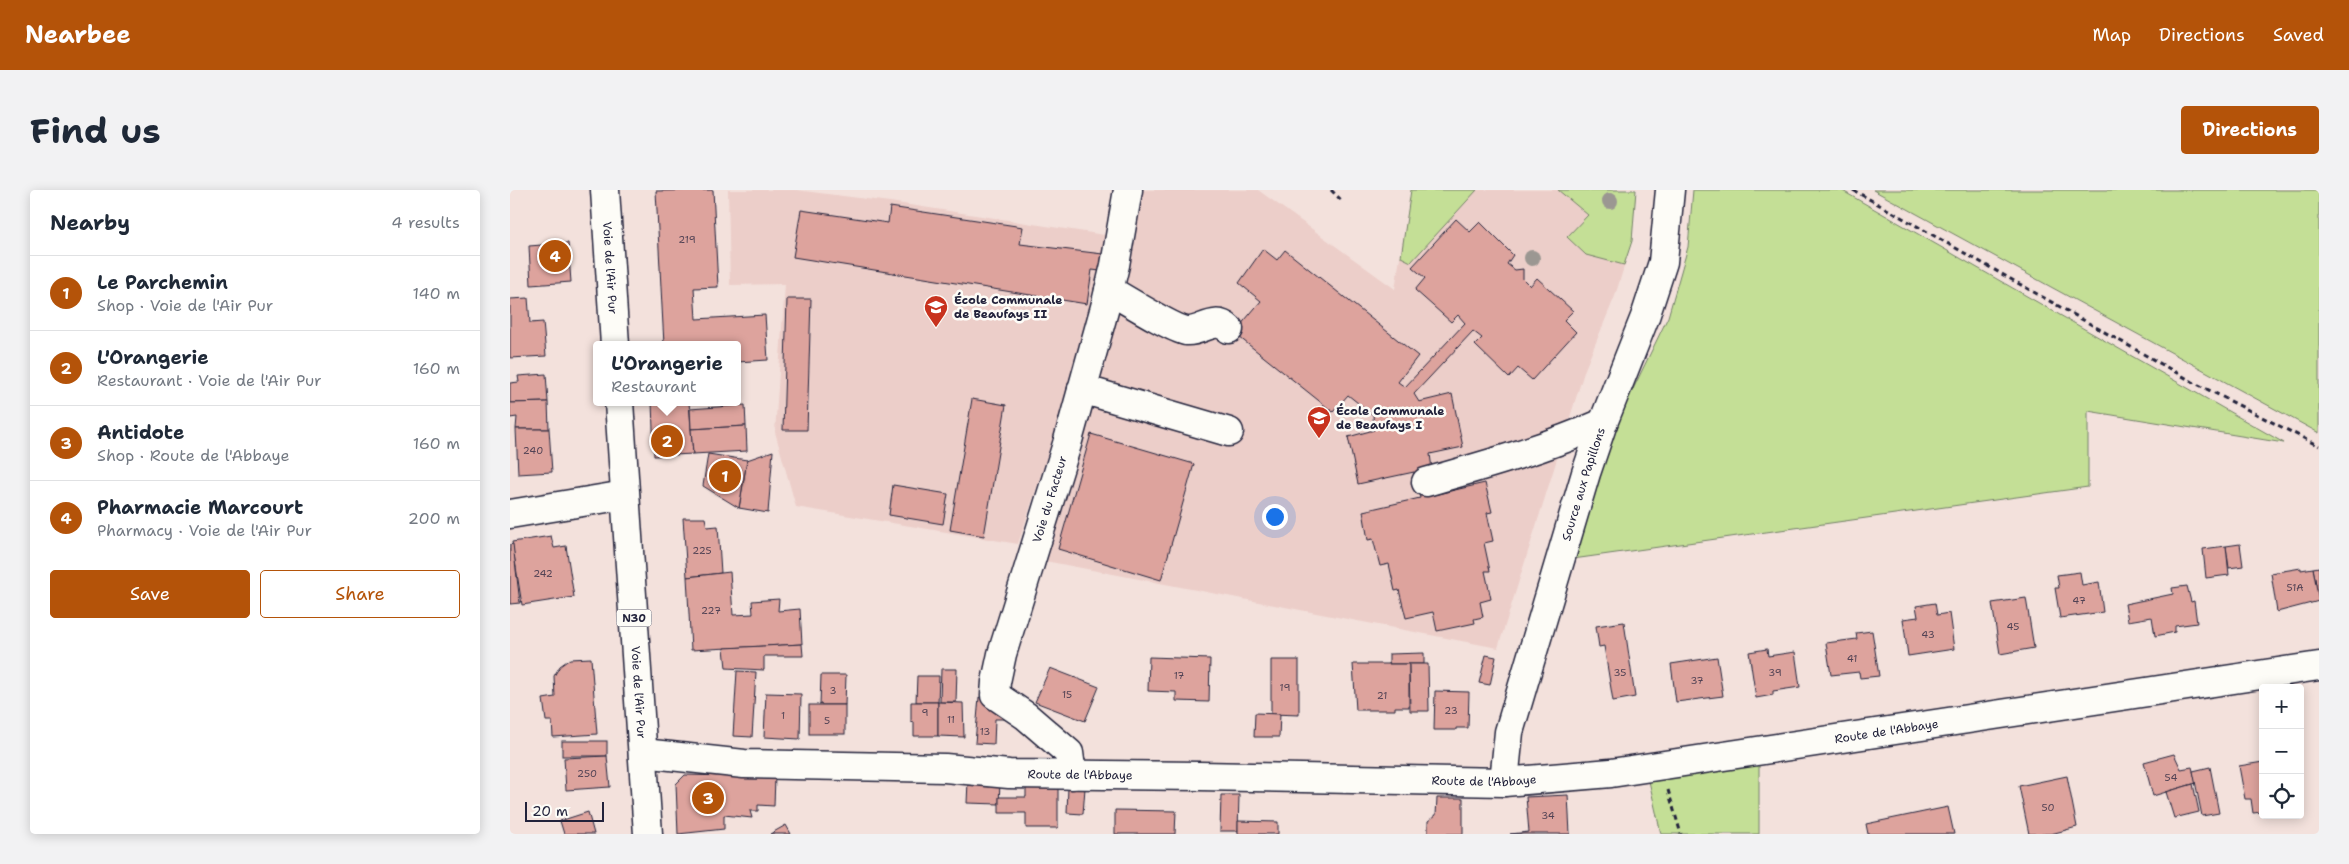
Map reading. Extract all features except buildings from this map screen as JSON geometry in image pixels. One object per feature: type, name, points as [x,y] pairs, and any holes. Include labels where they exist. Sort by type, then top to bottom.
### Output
[{"type":"street","name":"Voie de l'Air Pur","points":[[605,190],[615,341]]},
{"type":"street","name":"Voie du Facteur","points":[[1072,775],[1070,753],[1026,716],[995,695],[996,682],[1002,654],[1025,585],[1112,278],[1128,190]]},
{"type":"street","name":"Source aux Papillons","points":[[1504,782],[1509,732],[1603,423],[1646,317],[1663,262],[1670,190]]},
{"type":"street","points":[[1112,278],[1182,330],[1196,330],[1211,323],[1220,324],[1230,329]]},
{"type":"street","points":[[1082,389],[1229,432]]},
{"type":"street","name":"Voie de l'Air Pur","points":[[619,406],[648,834]]},
{"type":"street","points":[[1426,482],[1574,436],[1603,423]]},
{"type":"street","points":[[510,514],[625,495]]},
{"type":"street","name":"Route de l'Abbaye","points":[[643,754],[744,764],[945,768],[1009,774],[1504,782],[1569,778],[1660,766],[2319,666]]},
{"type":"path","points":[[1331,190],[1341,200]]},
{"type":"path","points":[[1853,190],[2193,382],[2319,446]]},
{"type":"path","points":[[1660,766],[1681,834]]},
{"type":"shaded area","name":"École Communale de Beaufays II","points":[[728,190],[796,190],[890,202],[1111,236],[1105,282],[1018,544],[796,507],[775,432],[785,284],[730,285]]},
{"type":"shaded area","name":"École Communale de Beaufays I","points":[[1143,190],[1258,190],[1395,289],[1411,190],[1636,190],[1632,241],[1615,296],[1585,369],[1498,648],[1040,560],[1120,290]]},
{"type":"green space","points":[[1411,190],[1477,190],[1411,262],[1401,257]]},
{"type":"green space","points":[[1558,190],[1636,190],[1632,241],[1624,265],[1586,255],[1567,237],[1588,215]]},
{"type":"green space","points":[[1693,190],[1841,190],[2284,443],[2088,411],[2088,487],[1573,559],[1619,418],[1668,317],[1688,247]]},
{"type":"green space","points":[[1873,190],[2319,190],[2319,433]]},
{"type":"green space","points":[[1759,764],[1759,834],[1661,834],[1649,781]]},
{"type":"place","name":"Pharmacie Marcourt","points":[[555,256]]},
{"type":"place","name":"École Communale de Beaufays II","points":[[936,328]]},
{"type":"place","name":"École Communale de Beaufays I","points":[[1319,439]]},
{"type":"place","name":"L'Orangerie","points":[[667,441]]},
{"type":"place","name":"Le Parchemin","points":[[725,476]]},
{"type":"place","name":"Antidote","points":[[708,798]]}]
